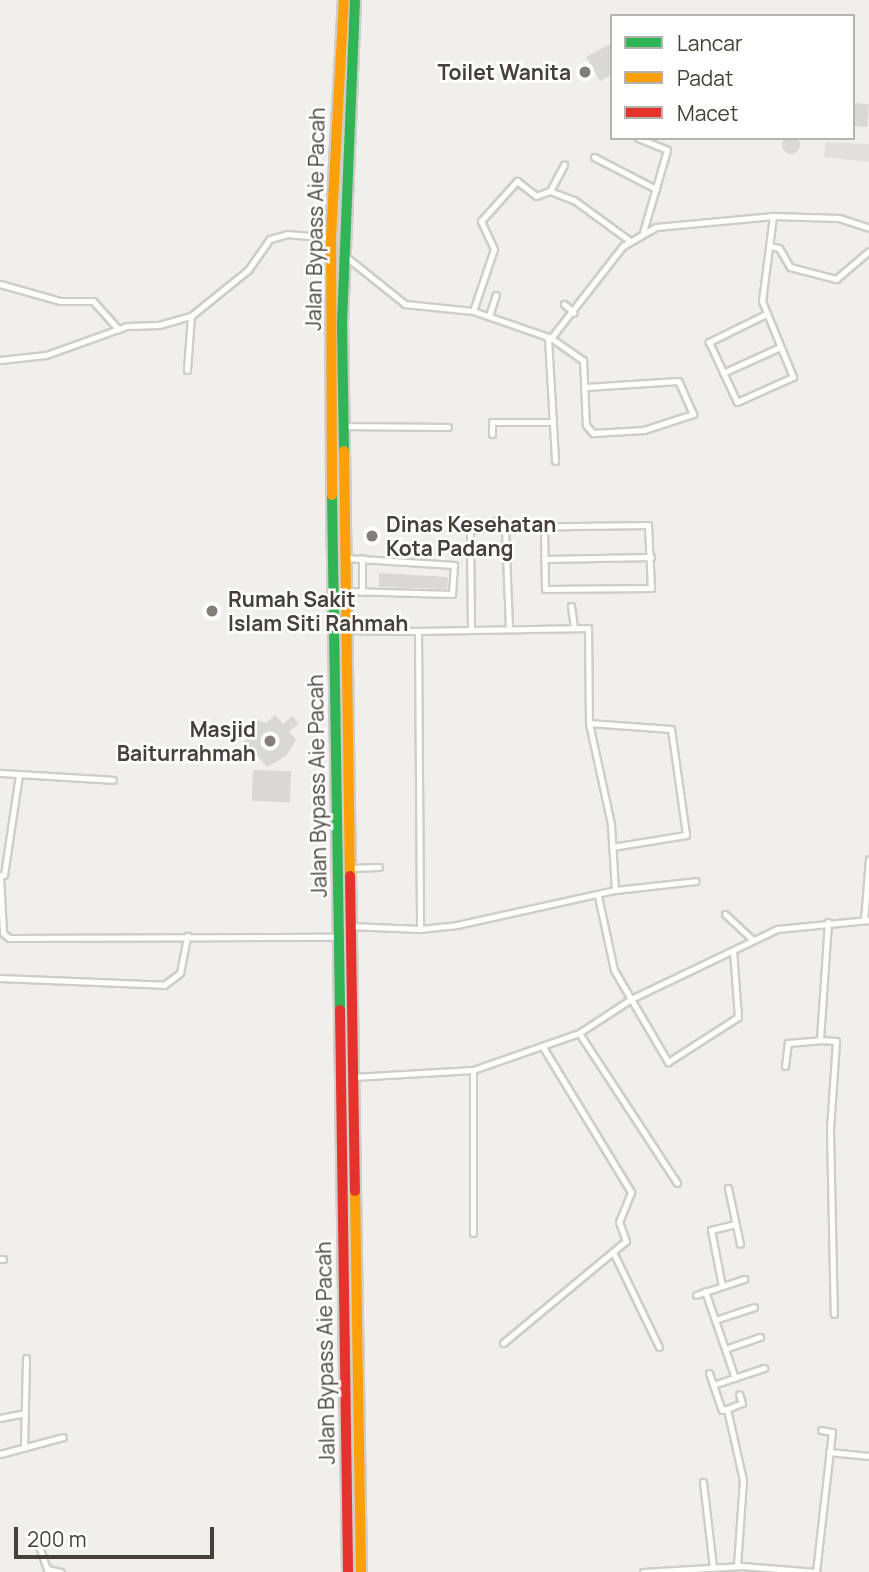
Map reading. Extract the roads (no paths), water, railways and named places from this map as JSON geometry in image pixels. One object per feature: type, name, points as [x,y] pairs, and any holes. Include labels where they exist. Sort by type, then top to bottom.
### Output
[{"type":"highway","name":"Jalan Bypass Aie Pacah","points":[[344,0],[331,238],[337,324],[343,834],[337,937],[348,1572]]},
{"type":"highway","points":[[355,0],[337,324],[344,426],[346,630],[343,834],[347,867],[361,1572]]},
{"type":"highway","points":[[334,173],[346,174]]},
{"type":"highway","points":[[346,1429],[359,1429]]},
{"type":"street","points":[[643,140],[667,150],[643,232]]},
{"type":"street","points":[[594,157],[656,189]]},
{"type":"street","points":[[473,311],[495,246],[483,218],[517,181],[538,196],[550,191],[564,165]]},
{"type":"street","points":[[550,191],[574,200],[630,241]]},
{"type":"street","points":[[766,314],[709,342],[738,402],[790,380],[766,314],[763,290],[773,216]]},
{"type":"street","points":[[555,461],[550,338],[574,313],[630,241],[643,232],[678,221],[773,216],[856,220],[869,229]]},
{"type":"street","points":[[0,360],[46,355],[118,329],[191,316],[248,270],[270,239],[287,234],[331,238]]},
{"type":"street","points":[[770,246],[779,248],[790,267],[836,279],[869,251]]},
{"type":"street","points":[[342,254],[405,304],[473,311],[489,316],[550,338],[583,360],[586,425],[593,433],[644,430],[693,414],[678,381],[586,387]]},
{"type":"street","points":[[0,284],[61,301],[93,301],[118,329]]},
{"type":"street","points":[[489,316],[496,295]]},
{"type":"street","points":[[564,304],[574,313]]},
{"type":"street","points":[[187,370],[191,316]]},
{"type":"street","points":[[723,373],[780,347]]},
{"type":"street","points":[[492,434],[492,422],[553,422]]},
{"type":"street","points":[[344,426],[448,428]]},
{"type":"street","points":[[471,629],[470,531],[495,521],[505,527],[648,525],[652,587],[644,590],[547,589],[544,527]]},
{"type":"street","points":[[505,527],[509,628]]},
{"type":"street","points":[[544,559],[651,557]]},
{"type":"street","points":[[345,558],[450,561],[455,587],[446,594],[345,591]]},
{"type":"street","points":[[362,558],[362,592]]},
{"type":"street","points":[[571,606],[574,628]]},
{"type":"street","points":[[346,630],[574,628],[590,631],[589,723],[612,847],[615,890]]},
{"type":"street","points":[[418,631],[420,929]]},
{"type":"street","points":[[589,723],[671,729],[686,835],[612,847]]},
{"type":"street","points":[[0,772],[113,780]]},
{"type":"street","points":[[19,775],[2,875],[6,937],[337,937]]},
{"type":"street","points":[[351,1077],[472,1070],[579,1033],[631,999],[777,929],[867,920],[869,859]]},
{"type":"street","points":[[347,867],[379,867]]},
{"type":"street","points":[[348,926],[420,929],[598,896],[615,890],[696,881]]},
{"type":"street","points":[[598,896],[607,953],[631,999],[671,1062],[738,1017],[733,951]]},
{"type":"street","points":[[725,914],[752,939]]},
{"type":"street","points":[[820,1040],[828,922]]},
{"type":"street","points":[[0,978],[163,985],[180,973],[187,936]]},
{"type":"street","points":[[579,1033],[677,1183]]},
{"type":"street","points":[[786,1066],[788,1043],[836,1041],[830,1124],[834,1314]]},
{"type":"street","points":[[503,1343],[614,1254],[626,1241],[619,1222],[631,1192],[543,1047]]},
{"type":"street","points":[[472,1070],[473,1233]]},
{"type":"street","points":[[728,1188],[740,1244]]},
{"type":"street","points":[[722,1286],[711,1230],[735,1224]]},
{"type":"street","points":[[614,1254],[659,1347]]},
{"type":"street","points":[[696,1295],[744,1279]]},
{"type":"street","points":[[705,1291],[735,1378]]},
{"type":"street","points":[[715,1321],[754,1307]]},
{"type":"street","points":[[725,1349],[760,1337]]},
{"type":"street","points":[[24,1448],[26,1358]]},
{"type":"street","points":[[713,1385],[764,1368]]},
{"type":"street","points":[[709,1373],[722,1410],[743,1403],[739,1394]]},
{"type":"street","points":[[727,1409],[744,1488],[737,1566]]},
{"type":"street","points":[[0,1418],[25,1413]]},
{"type":"street","points":[[643,1572],[737,1566],[816,1572],[832,1432],[821,1430]]},
{"type":"street","points":[[0,1454],[63,1437]]},
{"type":"street","points":[[829,1452],[869,1456]]},
{"type":"street","points":[[703,1482],[713,1567]]},
{"type":"street","points":[[39,1546],[47,1569],[61,1572]]},
{"type":"place","name":"Toilet Wanita","points":[[585,72]]},
{"type":"place","name":"Dinas Kesehatan Kota Padang","points":[[372,536]]},
{"type":"place","name":"Rumah Sakit Islam Siti Rahmah","points":[[212,611]]},
{"type":"place","name":"Masjid Baiturrahmah","points":[[270,741]]}]
